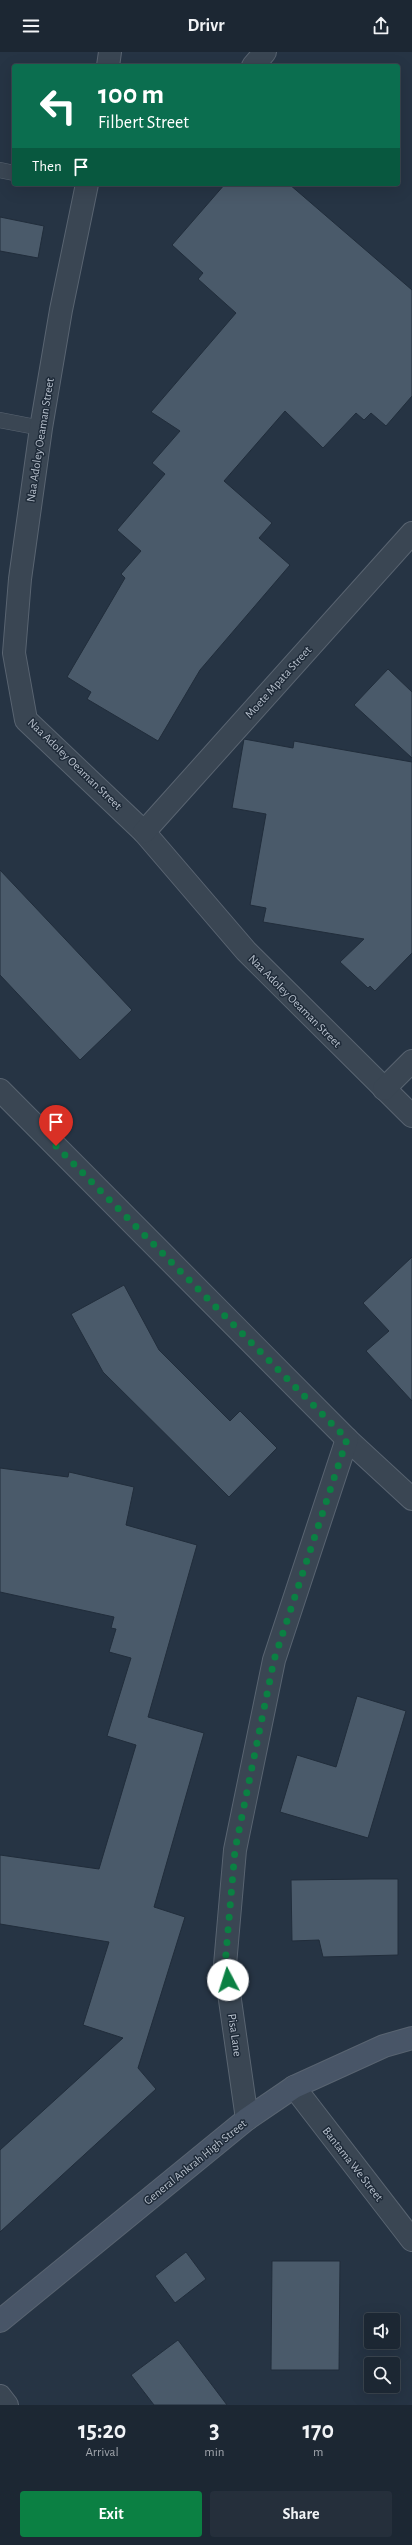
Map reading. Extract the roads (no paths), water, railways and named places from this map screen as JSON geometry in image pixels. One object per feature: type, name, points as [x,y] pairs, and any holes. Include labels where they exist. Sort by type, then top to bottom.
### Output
[{"type":"main road","name":"General Ankrah High Street","points":[[0,2321],[247,2119],[294,2087],[384,2046],[412,2038]]},
{"type":"street","points":[[108,64],[110,52]]},
{"type":"street","points":[[254,64],[265,52]]},
{"type":"street","name":"Naa Adoley Oeaman Street","points":[[87,186],[61,310],[41,428],[20,579],[14,653],[26,720],[144,832],[246,951],[412,1116]]},
{"type":"street","name":"Moete Mpata Street","points":[[144,832],[412,533]]},
{"type":"street","points":[[384,1089],[412,1061]]},
{"type":"street","points":[[0,1090],[347,1439],[412,1499]]},
{"type":"street","name":"Pisa Lane","points":[[247,2119],[225,1965],[235,1850],[274,1660],[347,1439]]},
{"type":"street","name":"Bantama We Street","points":[[294,2087],[412,2240]]},
{"type":"street","points":[[0,2396],[7,2405]]},
{"type":"lane","points":[[0,170],[12,172]]},
{"type":"lane","points":[[0,420],[41,428]]}]
